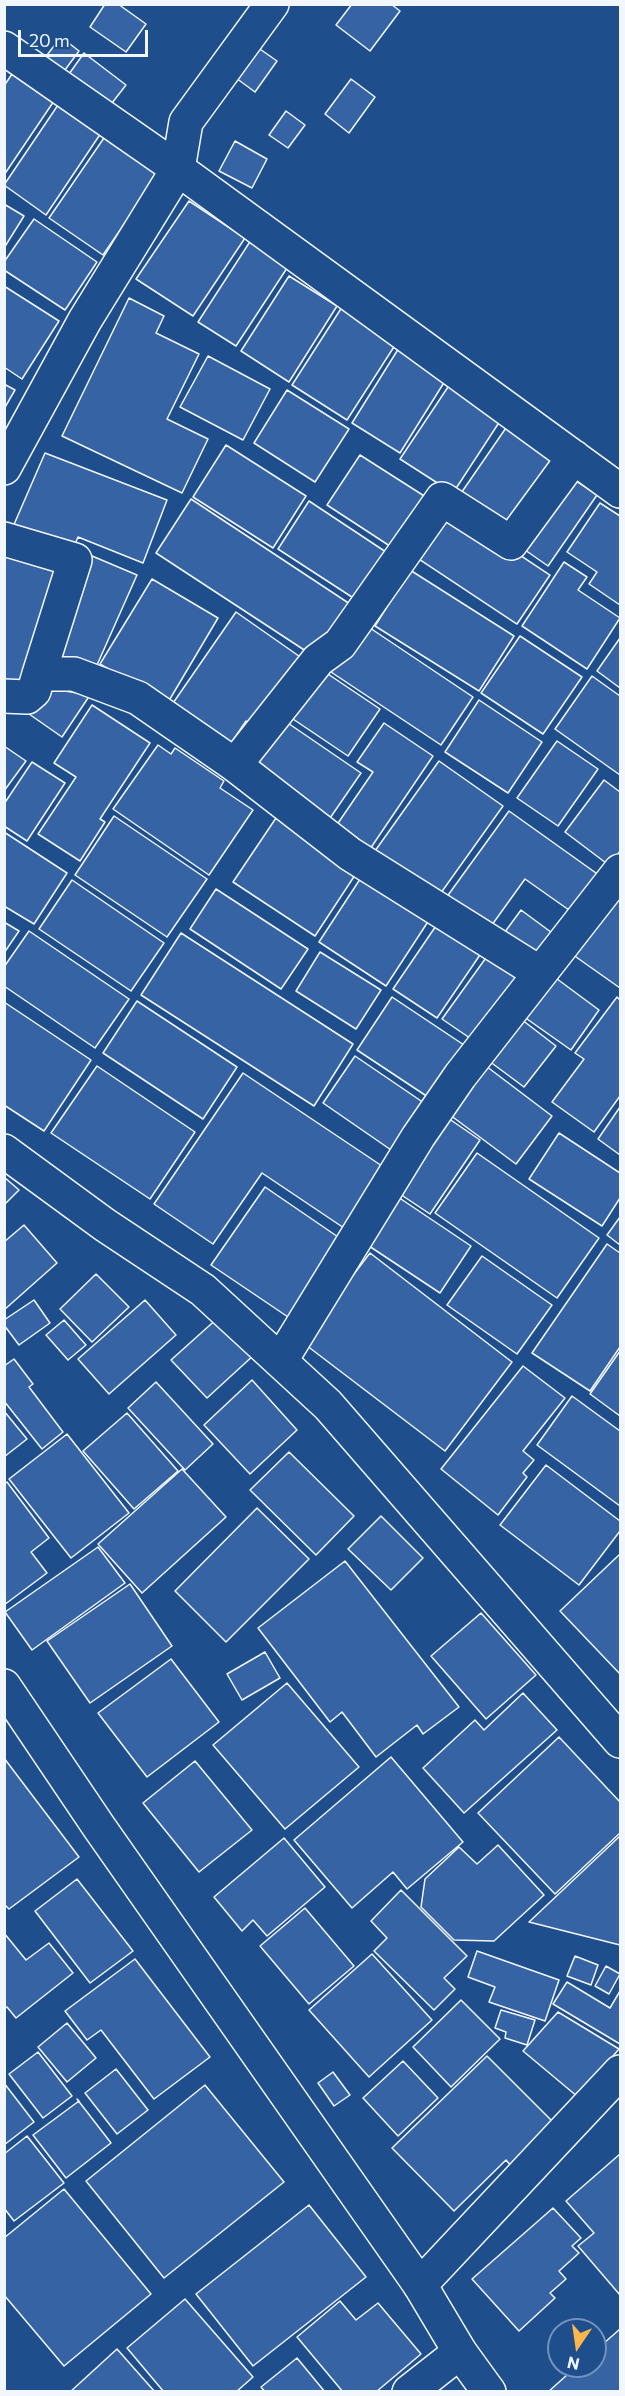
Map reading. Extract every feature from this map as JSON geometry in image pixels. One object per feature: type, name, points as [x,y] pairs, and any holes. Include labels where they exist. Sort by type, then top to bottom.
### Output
[{"type":"street","points":[[4,468],[85,320],[178,169],[186,122],[272,4]]},
{"type":"street","points":[[4,48],[178,169],[621,491]]},
{"type":"street","points":[[235,765],[318,660],[340,644],[442,499],[511,543],[574,457]]},
{"type":"street","points":[[4,539],[75,560],[34,691],[27,697],[4,696]]},
{"type":"street","points":[[39,674],[74,674],[138,698],[235,765],[350,854],[540,973]]},
{"type":"street","points":[[281,1359],[418,1137],[460,1076],[540,973],[617,882]]},
{"type":"street","points":[[4,1152],[105,1225],[203,1290],[281,1359],[328,1406],[621,1741]]},
{"type":"street","points":[[4,1686],[99,1827],[420,2285],[460,2352],[489,2391]]},
{"type":"street","points":[[420,2285],[621,2072]]},
{"type":"street","points":[[409,2391],[460,2352]]},
{"type":"building","points":[[105,4],[118,4],[146,24],[126,52],[90,27]]},
{"type":"building","points":[[352,4],[391,4],[400,11],[370,51],[336,25]]},
{"type":"building","points":[[61,37],[79,51],[59,78],[40,64]]},
{"type":"building","points":[[257,47],[277,61],[255,92],[236,78]]},
{"type":"building","points":[[84,53],[126,85],[105,112],[64,81]]},
{"type":"building","points":[[12,74],[54,101],[4,175],[4,86]]},
{"type":"building","points":[[351,79],[375,97],[349,133],[325,114]]},
{"type":"building","points":[[58,105],[101,133],[46,215],[4,185]]},
{"type":"building","points":[[286,111],[305,125],[288,148],[269,135]]},
{"type":"building","points":[[106,135],[160,172],[103,255],[49,218]]},
{"type":"building","points":[[235,141],[267,159],[252,188],[219,171]]},
{"type":"building","points":[[189,201],[245,238],[193,316],[136,279]]},
{"type":"building","points":[[4,204],[24,216],[4,248]]},
{"type":"building","points":[[34,219],[97,262],[65,310],[4,270],[4,262]]},
{"type":"building","points":[[253,237],[291,262],[236,346],[198,322]]},
{"type":"building","points":[[289,276],[337,306],[289,382],[241,351]]},
{"type":"building","points":[[4,286],[59,321],[22,379],[4,367]]},
{"type":"building","points":[[129,298],[164,316],[156,333],[199,354],[167,419],[208,439],[182,493],[62,436]]},
{"type":"building","points":[[344,304],[399,339],[347,420],[292,385]]},
{"type":"building","points":[[402,343],[450,373],[400,453],[352,423]]},
{"type":"building","points":[[208,356],[270,389],[243,440],[180,407]]},
{"type":"building","points":[[4,384],[15,390],[4,409]]},
{"type":"building","points":[[450,384],[502,418],[453,493],[400,459]]},
{"type":"building","points":[[287,390],[349,429],[315,482],[254,443]]},
{"type":"building","points":[[508,425],[562,463],[512,536],[457,499]]},
{"type":"building","points":[[226,445],[306,496],[273,548],[193,497]]},
{"type":"building","points":[[45,453],[167,500],[143,563],[78,537],[71,554],[9,536]]},
{"type":"building","points":[[360,455],[432,501],[399,552],[327,505]]},
{"type":"building","points":[[564,473],[597,495],[548,566],[515,543]]},
{"type":"building","points":[[191,499],[353,606],[318,659],[156,553]]},
{"type":"building","points":[[309,501],[389,554],[358,601],[278,549]]},
{"type":"building","points":[[600,503],[620,516],[620,605],[589,584],[597,572],[567,552]]},
{"type":"building","points":[[452,510],[550,575],[517,624],[419,559]]},
{"type":"building","points":[[4,551],[68,572],[27,692],[4,684]]},
{"type":"building","points":[[85,553],[137,575],[93,674],[48,659]]},
{"type":"building","points":[[564,562],[587,577],[578,590],[620,618],[587,669],[522,626]]},
{"type":"building","points":[[410,570],[514,636],[479,691],[375,626]]},
{"type":"building","points":[[152,579],[218,618],[167,704],[100,664]]},
{"type":"building","points":[[236,612],[306,661],[258,730],[246,721],[229,746],[171,706]]},
{"type":"building","points":[[364,624],[473,697],[441,745],[331,672]]},
{"type":"building","points":[[520,636],[582,677],[543,734],[481,693]]},
{"type":"building","points":[[620,638],[620,688],[597,671]]},
{"type":"building","points":[[316,666],[380,709],[348,756],[284,713]]},
{"type":"building","points":[[592,676],[620,696],[620,775],[555,729]]},
{"type":"building","points":[[46,688],[90,695],[62,737],[29,714]]},
{"type":"building","points":[[479,700],[542,742],[508,793],[445,752]]},
{"type":"building","points":[[92,705],[150,743],[100,819],[105,822],[80,861],[38,834],[76,777],[54,763]]},
{"type":"building","points":[[279,717],[361,773],[328,821],[246,765]]},
{"type":"building","points":[[384,723],[433,756],[368,852],[334,829],[373,772],[357,762]]},
{"type":"building","points":[[557,741],[598,769],[558,826],[517,798]]},
{"type":"building","points":[[158,745],[171,754],[175,748],[224,781],[220,788],[253,810],[209,875],[113,809]]},
{"type":"building","points":[[4,746],[26,761],[4,791]]},
{"type":"building","points":[[439,761],[503,806],[438,897],[370,858]]},
{"type":"building","points":[[32,762],[65,783],[27,841],[4,826],[4,804]]},
{"type":"building","points":[[604,780],[620,792],[620,851],[610,866],[565,832]]},
{"type":"building","points":[[509,811],[603,878],[576,915],[525,879],[489,929],[446,898]]},
{"type":"building","points":[[114,816],[207,879],[167,937],[75,875]]},
{"type":"building","points":[[276,818],[357,872],[315,936],[233,882]]},
{"type":"building","points":[[4,832],[67,873],[34,924],[4,906]]},
{"type":"building","points":[[366,870],[433,914],[386,986],[319,942]]},
{"type":"building","points":[[72,880],[164,943],[131,991],[39,929]]},
{"type":"building","points":[[216,889],[308,949],[281,989],[190,929]]},
{"type":"building","points":[[620,896],[620,988],[569,952]]},
{"type":"building","points":[[521,910],[559,938],[539,963],[502,936]]},
{"type":"building","points":[[440,920],[484,949],[437,1018],[393,989]]},
{"type":"building","points":[[4,922],[19,931],[4,953]]},
{"type":"building","points":[[29,931],[129,999],[95,1048],[4,986],[4,967]]},
{"type":"building","points":[[181,933],[353,1044],[314,1106],[141,995]]},
{"type":"building","points":[[320,952],[381,990],[356,1029],[296,991]]},
{"type":"building","points":[[488,955],[525,981],[480,1045],[442,1019]]},
{"type":"building","points":[[549,973],[599,1010],[571,1050],[520,1014]]},
{"type":"building","points":[[392,997],[467,1047],[431,1099],[357,1050]]},
{"type":"building","points":[[617,997],[620,1000],[620,1096],[594,1132],[552,1102],[584,1059],[575,1053]]},
{"type":"building","points":[[137,1001],[237,1067],[203,1119],[103,1053]]},
{"type":"building","points":[[4,1002],[91,1060],[44,1131],[4,1105]]},
{"type":"building","points":[[517,1016],[556,1046],[524,1087],[485,1058]]},
{"type":"building","points":[[355,1056],[427,1105],[394,1152],[323,1103]]},
{"type":"building","points":[[478,1060],[552,1116],[516,1164],[442,1109]]},
{"type":"building","points":[[97,1066],[195,1132],[150,1199],[51,1133]]},
{"type":"building","points":[[243,1073],[385,1168],[344,1228],[262,1173],[213,1244],[154,1204]]},
{"type":"building","points":[[620,1107],[620,1155],[598,1139]]},
{"type":"building","points":[[442,1114],[480,1140],[430,1214],[391,1188]]},
{"type":"building","points":[[559,1133],[620,1173],[620,1198],[602,1226],[529,1179]]},
{"type":"building","points":[[477,1153],[599,1238],[557,1298],[435,1213]]},
{"type":"building","points":[[4,1177],[19,1190],[4,1205]]},
{"type":"building","points":[[265,1187],[344,1241],[291,1319],[211,1265]]},
{"type":"building","points":[[395,1195],[471,1246],[440,1293],[363,1242]]},
{"type":"building","points":[[620,1217],[620,1245],[607,1235]]},
{"type":"building","points":[[24,1225],[57,1263],[4,1310],[4,1242]]},
{"type":"building","points":[[607,1244],[620,1253],[620,1347],[590,1391],[532,1353]]},
{"type":"building","points":[[370,1253],[512,1362],[445,1451],[302,1342]]},
{"type":"building","points":[[482,1256],[552,1305],[517,1354],[447,1305]]},
{"type":"building","points":[[96,1274],[129,1307],[92,1342],[60,1309]]},
{"type":"building","points":[[34,1300],[50,1323],[19,1345],[4,1325],[4,1320]]},
{"type":"building","points":[[145,1300],[176,1335],[109,1394],[78,1359]]},
{"type":"building","points":[[220,1316],[255,1354],[207,1398],[171,1360]]},
{"type":"building","points":[[64,1320],[86,1345],[68,1360],[46,1335]]},
{"type":"building","points":[[620,1351],[620,1416],[590,1394]]},
{"type":"building","points":[[14,1359],[33,1384],[29,1387],[63,1432],[42,1449],[4,1401],[4,1366]]},
{"type":"building","points":[[523,1366],[565,1398],[523,1451],[534,1460],[523,1473],[527,1477],[498,1515],[441,1469]]},
{"type":"building","points":[[252,1380],[297,1430],[250,1474],[204,1425]]},
{"type":"building","points":[[156,1382],[213,1444],[185,1470],[128,1408]]},
{"type":"building","points":[[572,1396],[620,1431],[620,1506],[537,1445]]},
{"type":"building","points":[[4,1411],[27,1439],[4,1457]]},
{"type":"building","points":[[127,1413],[178,1471],[134,1509],[83,1451]]},
{"type":"building","points":[[67,1434],[129,1513],[71,1558],[9,1479]]},
{"type":"building","points":[[289,1452],[354,1516],[316,1555],[250,1490]]},
{"type":"building","points":[[546,1465],[620,1521],[620,1531],[579,1585],[500,1525]]},
{"type":"building","points":[[182,1469],[226,1517],[142,1593],[98,1544]]},
{"type":"building","points":[[7,1482],[49,1538],[31,1552],[47,1573],[4,1605],[4,1484]]},
{"type":"building","points":[[257,1508],[309,1559],[226,1642],[175,1591]]},
{"type":"building","points":[[381,1516],[423,1558],[391,1590],[348,1549]]},
{"type":"building","points":[[98,1547],[125,1583],[32,1650],[5,1612]]},
{"type":"building","points":[[620,1554],[620,1674],[560,1611]]},
{"type":"building","points":[[345,1561],[459,1707],[423,1734],[417,1725],[376,1757],[342,1712],[330,1722],[258,1628]]},
{"type":"building","points":[[130,1584],[172,1646],[90,1703],[47,1641]]},
{"type":"building","points":[[481,1613],[536,1675],[486,1719],[431,1656]]},
{"type":"building","points":[[265,1652],[280,1678],[242,1700],[227,1674]]},
{"type":"building","points":[[171,1659],[219,1722],[147,1777],[98,1713]]},
{"type":"building","points":[[287,1683],[359,1767],[285,1829],[213,1745]]},
{"type":"building","points":[[523,1693],[557,1730],[464,1813],[423,1768],[475,1720],[484,1730]]},
{"type":"building","points":[[559,1737],[620,1802],[620,1833],[555,1894],[478,1813]]},
{"type":"building","points":[[391,1757],[463,1842],[407,1889],[393,1872],[352,1908],[294,1840]]},
{"type":"building","points":[[4,1758],[79,1857],[9,1909],[4,1904]]},
{"type":"building","points":[[195,1761],[252,1830],[199,1872],[143,1803]]},
{"type":"building","points":[[620,1836],[620,1945],[529,1922]]},
{"type":"building","points":[[284,1838],[325,1887],[267,1936],[253,1920],[242,1931],[214,1897]]},
{"type":"building","points":[[498,1845],[544,1895],[494,1941],[454,1940],[421,1907],[425,1879],[459,1847],[477,1864]]},
{"type":"building","points":[[77,1879],[133,1951],[90,1983],[35,1911]]},
{"type":"building","points":[[401,1890],[467,1956],[444,1978],[455,1989],[434,2010],[374,1951],[387,1938],[371,1921]]},
{"type":"building","points":[[305,1908],[354,1966],[309,2004],[260,1946]]},
{"type":"building","points":[[4,1933],[26,1960],[49,1943],[73,1973],[16,2018],[7,2007],[4,2009]]},
{"type":"building","points":[[477,1951],[559,1980],[545,2021],[489,2002],[495,1987],[468,1977]]},
{"type":"building","points":[[372,1954],[432,2020],[369,2077],[309,2010]]},
{"type":"building","points":[[575,1956],[598,1965],[591,1985],[567,1976]]},
{"type":"building","points":[[135,1959],[210,2057],[154,2099],[101,2030],[87,2040],[65,2011]]},
{"type":"building","points":[[606,1966],[620,1974],[609,1994],[595,1986]]},
{"type":"building","points":[[567,1982],[610,2008],[620,1991],[620,2044],[553,2004]]},
{"type":"building","points":[[461,2000],[500,2039],[451,2087],[413,2047]]},
{"type":"building","points":[[501,2010],[535,2020],[527,2045],[505,2038],[506,2032],[495,2028]]},
{"type":"building","points":[[558,2012],[619,2049],[578,2097],[523,2051]]},
{"type":"building","points":[[67,2023],[96,2058],[67,2082],[38,2047]]},
{"type":"building","points":[[38,2052],[72,2096],[43,2118],[9,2074]]},
{"type":"building","points":[[487,2056],[556,2125],[512,2167],[506,2160],[454,2211],[392,2148]]},
{"type":"building","points":[[403,2061],[438,2098],[398,2136],[363,2098]]},
{"type":"building","points":[[116,2069],[148,2110],[117,2134],[85,2093]]},
{"type":"building","points":[[333,2072],[350,2095],[334,2106],[318,2083]]},
{"type":"building","points":[[4,2083],[34,2122],[4,2145]]},
{"type":"building","points":[[205,2085],[284,2182],[164,2278],[86,2181]]},
{"type":"building","points":[[79,2101],[111,2143],[66,2178],[33,2135]]},
{"type":"building","points":[[27,2136],[64,2183],[14,2221],[4,2208],[4,2154]]},
{"type":"building","points":[[620,2154],[620,2295],[578,2246],[594,2233],[566,2201]]},
{"type":"building","points":[[64,2189],[151,2294],[64,2366],[4,2295],[4,2238]]},
{"type":"building","points":[[309,2205],[366,2277],[253,2366],[196,2294]]},
{"type":"building","points":[[553,2208],[581,2238],[572,2246],[579,2253],[559,2271],[566,2279],[550,2293],[555,2298],[519,2331],[472,2279]]},
{"type":"building","points":[[185,2299],[253,2377],[236,2392],[164,2392],[127,2348]]},
{"type":"building","points":[[340,2301],[356,2320],[378,2303],[421,2354],[376,2392],[343,2392],[297,2337]]},
{"type":"building","points":[[620,2329],[620,2392],[548,2392],[564,2378],[607,2378],[607,2340]]},
{"type":"building","points":[[117,2349],[155,2392],[70,2392]]},
{"type":"building","points":[[297,2358],[325,2392],[265,2392],[261,2387]]}]
